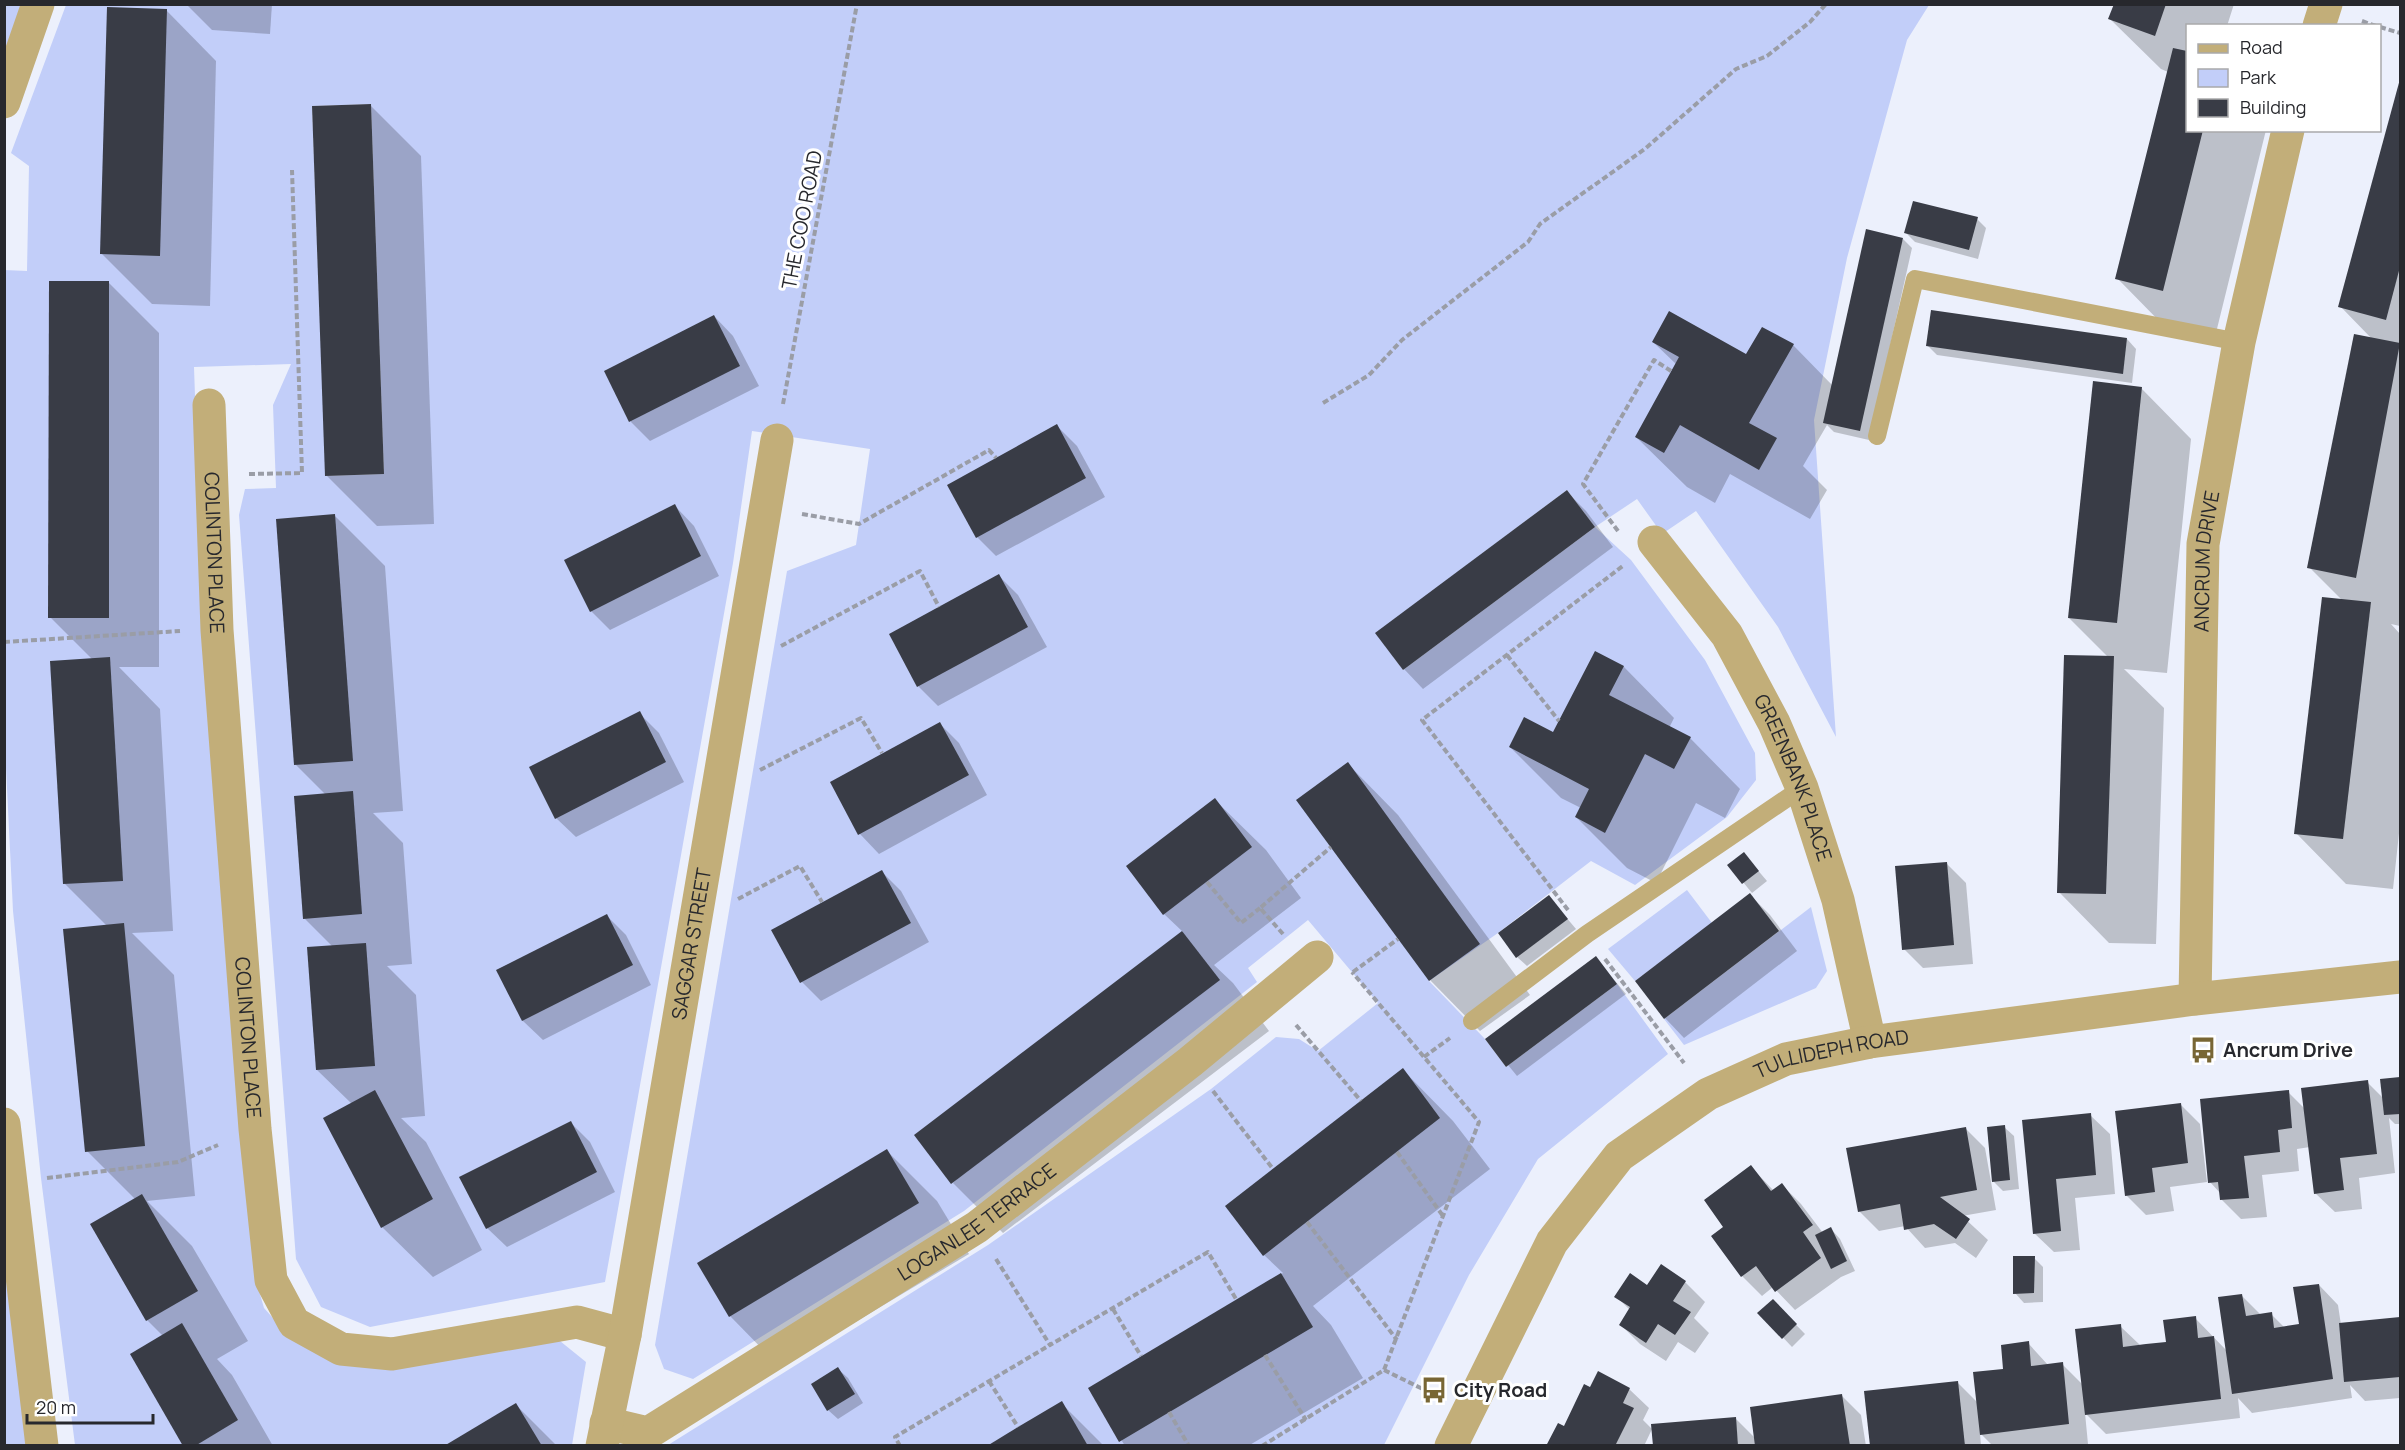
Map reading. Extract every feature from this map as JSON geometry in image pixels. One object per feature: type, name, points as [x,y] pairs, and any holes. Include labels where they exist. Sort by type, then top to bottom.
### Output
[{"type":"street","points":[[4,102],[39,4]]},
{"type":"street","points":[[2320,24],[2326,4]]},
{"type":"street","name":"ANCRUM DRIVE","points":[[2194,999],[2203,544],[2239,342],[2288,132]]},
{"type":"street","name":"COLINTON PLACE","points":[[209,405],[217,630],[255,1129],[271,1280],[294,1323],[341,1349],[392,1354],[577,1322],[625,1335]]},
{"type":"street","name":"SAGGAR STREET","points":[[604,1434],[625,1335],[777,440]]},
{"type":"street","name":"GREENBANK PLACE","points":[[1645,548],[1727,635],[1774,723],[1802,788],[1838,900],[1870,1042]]},
{"type":"street","name":"LOGANLEE TERRACE","points":[[604,1434],[648,1432],[976,1227],[1190,1062],[1312,961]]},
{"type":"street","name":"TULLIDEPH ROAD","points":[[1460,1436],[1552,1242],[1619,1156],[1708,1094],[1786,1059],[1870,1042],[2194,999],[2400,977]]},
{"type":"street","points":[[4,1124],[42,1446]]},
{"type":"lane","points":[[1877,436],[1915,279],[2239,342]]},
{"type":"lane","points":[[1472,1022],[1587,934],[1802,788]]},
{"type":"path","name":"THE COO ROAD","points":[[777,440],[858,4]]},
{"type":"path","points":[[1323,404],[1369,375],[1402,340],[1528,242],[1540,224],[1646,148],[1736,69],[1767,56],[1810,22],[1826,4]]},
{"type":"path","points":[[2381,28],[2400,33]]},
{"type":"path","points":[[211,474],[302,473],[292,170]]},
{"type":"path","points":[[1671,371],[1654,360],[1584,484],[1645,548],[1422,720],[1708,1094]]},
{"type":"path","points":[[765,508],[859,524],[989,450],[996,458]]},
{"type":"path","points":[[742,644],[773,650],[920,571],[939,607]]},
{"type":"path","points":[[4,642],[192,631]]},
{"type":"path","points":[[1507,655],[1559,721]]},
{"type":"path","points":[[720,768],[752,774],[861,718],[882,753]]},
{"type":"path","points":[[1207,882],[1241,923],[1331,847]]},
{"type":"path","points":[[698,898],[730,903],[800,866],[822,902]]},
{"type":"path","points":[[1260,908],[1312,961],[1352,972],[1479,1122],[1384,1370],[1262,1446]]},
{"type":"path","points":[[1352,972],[1398,939]]},
{"type":"path","points":[[1270,995],[1361,1101]]},
{"type":"path","points":[[1190,1062],[1273,1169]]},
{"type":"path","points":[[41,1178],[178,1162],[211,1148]]},
{"type":"path","points":[[1397,1152],[1443,1216]]},
{"type":"path","points":[[1307,1222],[1396,1340]]},
{"type":"path","points":[[976,1227],[1050,1346]]},
{"type":"path","points":[[900,1446],[895,1437],[1208,1252],[1236,1299]]},
{"type":"path","points":[[1113,1309],[1141,1356]]},
{"type":"path","points":[[1265,1355],[1306,1420]]},
{"type":"path","points":[[1384,1370],[1460,1436]]},
{"type":"path","points":[[989,1381],[1018,1427]]},
{"type":"path","points":[[1169,1412],[1189,1446]]},
{"type":"green space","points":[[5,5],[21,5],[5,51]]},
{"type":"green space","points":[[66,5],[1929,5],[1907,40],[1847,258],[1814,420],[1836,737],[1778,627],[1696,511],[1662,534],[1637,499],[1595,527],[1631,560],[1705,660],[1755,753],[1756,780],[1727,817],[1635,885],[1591,861],[1498,933],[1429,981],[1485,1039],[1506,1067],[1617,984],[1668,1054],[1538,1159],[1469,1275],[1384,1445],[668,1445],[988,1245],[1211,1089],[1276,1037],[1299,1039],[1318,1051],[1378,1003],[1308,920],[1248,968],[1257,982],[964,1211],[693,1379],[664,1369],[655,1345],[787,571],[856,545],[870,449],[752,431],[733,563],[605,1282],[370,1327],[321,1307],[296,1259],[239,515],[245,489],[276,488],[273,405],[291,364],[194,367],[203,630],[255,1277],[264,1308],[289,1336],[560,1341],[586,1362],[572,1445],[75,1445],[41,1178],[13,911],[4,727],[4,270],[27,271],[29,166],[11,153]],"holes":[[[371,104],[384,474],[326,476],[312,106]],[[1567,490],[1595,527],[1403,670],[1376,633]]]},
{"type":"green space","points":[[1687,890],[1712,923],[1635,981],[1608,949]]},
{"type":"green space","points":[[1811,907],[1827,971],[1816,988],[1684,1045],[1664,1019]]},
{"type":"green space","points":[[4,1237],[30,1445],[5,1445]]},
{"type":"building","points":[[2114,4],[2166,4],[2155,36],[2108,19]]},
{"type":"building","points":[[107,7],[167,9],[160,256],[100,254]]},
{"type":"building","points":[[2173,48],[2186,51],[2186,132],[2203,132],[2163,291],[2115,279]]},
{"type":"building","points":[[2400,79],[2400,267],[2386,320],[2338,307]]},
{"type":"building","points":[[371,104],[384,474],[325,476],[312,106]]},
{"type":"building","points":[[1913,201],[1978,217],[1969,250],[1904,233]]},
{"type":"building","points":[[1866,229],[1903,238],[1860,431],[1823,423]]},
{"type":"building","points":[[49,281],[109,281],[109,618],[48,618]]},
{"type":"building","points":[[1931,310],[2127,338],[2123,374],[1926,346]]},
{"type":"building","points":[[1669,311],[1746,354],[1762,327],[1794,344],[1749,423],[1777,438],[1759,470],[1680,425],[1664,453],[1635,437],[1679,357],[1652,342]]},
{"type":"building","points":[[714,315],[740,366],[629,422],[604,371]]},
{"type":"building","points":[[2354,334],[2400,343],[2356,578],[2307,568]]},
{"type":"building","points":[[2093,381],[2142,387],[2117,623],[2068,618]]},
{"type":"building","points":[[1057,424],[1086,478],[976,538],[947,485]]},
{"type":"building","points":[[1567,490],[1595,527],[1403,670],[1375,633]]},
{"type":"building","points":[[675,504],[701,556],[590,612],[564,560]]},
{"type":"building","points":[[335,514],[353,761],[294,765],[276,519]]},
{"type":"building","points":[[999,574],[1028,627],[917,687],[889,634]]},
{"type":"building","points":[[2322,597],[2371,602],[2343,839],[2294,834]]},
{"type":"building","points":[[1595,651],[1624,666],[1609,695],[1691,737],[1674,769],[1645,754],[1605,833],[1575,817],[1589,789],[1509,747],[1524,717],[1553,732]]},
{"type":"building","points":[[2064,655],[2114,656],[2106,894],[2057,893]]},
{"type":"building","points":[[110,657],[123,881],[63,884],[50,661]]},
{"type":"building","points":[[640,711],[666,762],[555,819],[529,767]]},
{"type":"building","points":[[940,722],[969,775],[858,835],[830,782]]},
{"type":"building","points":[[1348,762],[1480,944],[1429,981],[1296,800]]},
{"type":"building","points":[[353,791],[362,914],[303,919],[294,796]]},
{"type":"building","points":[[1215,798],[1252,847],[1163,915],[1126,866]]},
{"type":"building","points":[[1744,852],[1759,871],[1742,884],[1727,865]]},
{"type":"building","points":[[1947,862],[1954,945],[1902,950],[1895,866]]},
{"type":"building","points":[[882,870],[911,923],[800,983],[771,930]]},
{"type":"building","points":[[1750,893],[1779,931],[1664,1019],[1635,981]]},
{"type":"building","points":[[1549,895],[1568,919],[1516,958],[1498,933]]},
{"type":"building","points":[[607,914],[633,965],[522,1021],[496,970]]},
{"type":"building","points":[[124,923],[145,1146],[85,1152],[63,929]]},
{"type":"building","points":[[1182,931],[1220,980],[951,1184],[914,1135]]},
{"type":"building","points":[[366,943],[375,1066],[316,1070],[307,947]]},
{"type":"building","points":[[1596,956],[1617,984],[1506,1067],[1485,1039]]},
{"type":"building","points":[[1403,1068],[1440,1118],[1263,1256],[1225,1206]]},
{"type":"building","points":[[2400,1077],[2400,1114],[2384,1115],[2380,1079]]},
{"type":"building","points":[[2368,1080],[2377,1154],[2340,1158],[2344,1190],[2314,1194],[2301,1088]]},
{"type":"building","points":[[375,1090],[433,1199],[381,1228],[323,1118]]},
{"type":"building","points":[[2289,1090],[2292,1128],[2278,1130],[2280,1152],[2244,1156],[2249,1198],[2220,1200],[2218,1182],[2208,1183],[2200,1099]]},
{"type":"building","points":[[2181,1103],[2188,1163],[2152,1168],[2155,1192],[2125,1196],[2115,1111]]},
{"type":"building","points":[[2091,1113],[2096,1175],[2056,1179],[2061,1231],[2033,1234],[2022,1120]]},
{"type":"building","points":[[571,1121],[597,1172],[486,1229],[459,1177]]},
{"type":"building","points":[[2005,1125],[2010,1180],[1992,1182],[1987,1127]]},
{"type":"building","points":[[1966,1127],[1977,1190],[1940,1197],[1970,1219],[1956,1239],[1934,1224],[1904,1230],[1900,1204],[1858,1212],[1846,1148]]},
{"type":"building","points":[[887,1149],[919,1203],[729,1317],[697,1263]]},
{"type":"building","points":[[1751,1165],[1771,1191],[1782,1183],[1813,1225],[1803,1232],[1821,1258],[1775,1292],[1756,1266],[1741,1277],[1711,1236],[1723,1227],[1704,1200]]},
{"type":"building","points":[[142,1194],[198,1291],[146,1321],[90,1224]]},
{"type":"building","points":[[1831,1227],[1847,1261],[1831,1269],[1815,1235]]},
{"type":"building","points":[[2013,1256],[2035,1256],[2034,1293],[2013,1294]]},
{"type":"building","points":[[1661,1264],[1686,1281],[1673,1301],[1691,1312],[1675,1335],[1658,1324],[1646,1343],[1619,1325],[1630,1307],[1614,1297],[1630,1273],[1647,1285]]},
{"type":"building","points":[[1281,1273],[1313,1327],[1119,1442],[1088,1388]]},
{"type":"building","points":[[2319,1284],[2333,1379],[2232,1394],[2218,1297],[2242,1294],[2246,1316],[2272,1312],[2274,1328],[2299,1324],[2293,1287]]},
{"type":"building","points":[[1773,1299],[1797,1324],[1782,1339],[1757,1313]]},
{"type":"building","points":[[2196,1316],[2198,1338],[2214,1336],[2221,1399],[2085,1415],[2075,1329],[2121,1324],[2123,1347],[2166,1342],[2163,1320]]},
{"type":"building","points":[[2400,1317],[2400,1377],[2344,1382],[2339,1323]]},
{"type":"building","points":[[182,1323],[238,1420],[195,1446],[183,1446],[130,1354]]},
{"type":"building","points":[[2029,1341],[2031,1366],[2063,1362],[2069,1424],[1980,1435],[1973,1372],[2003,1369],[2001,1345]]},
{"type":"building","points":[[838,1367],[855,1394],[827,1411],[811,1384]]},
{"type":"building","points":[[1598,1371],[1630,1388],[1623,1403],[1634,1408],[1615,1446],[1546,1446],[1558,1423],[1564,1426],[1584,1384],[1590,1387]]},
{"type":"building","points":[[1958,1381],[1965,1446],[1870,1446],[1864,1391]]},
{"type":"building","points":[[1842,1394],[1850,1446],[1755,1446],[1750,1407]]},
{"type":"building","points":[[1062,1401],[1088,1446],[987,1446],[1018,1427]]},
{"type":"building","points":[[516,1403],[542,1446],[444,1446]]},
{"type":"building","points":[[1736,1417],[1738,1446],[1653,1446],[1651,1424]]},
{"type":"place","name":"Ancrum Drive","points":[[2203,1050]]},
{"type":"place","name":"City Road","points":[[1434,1390]]}]
